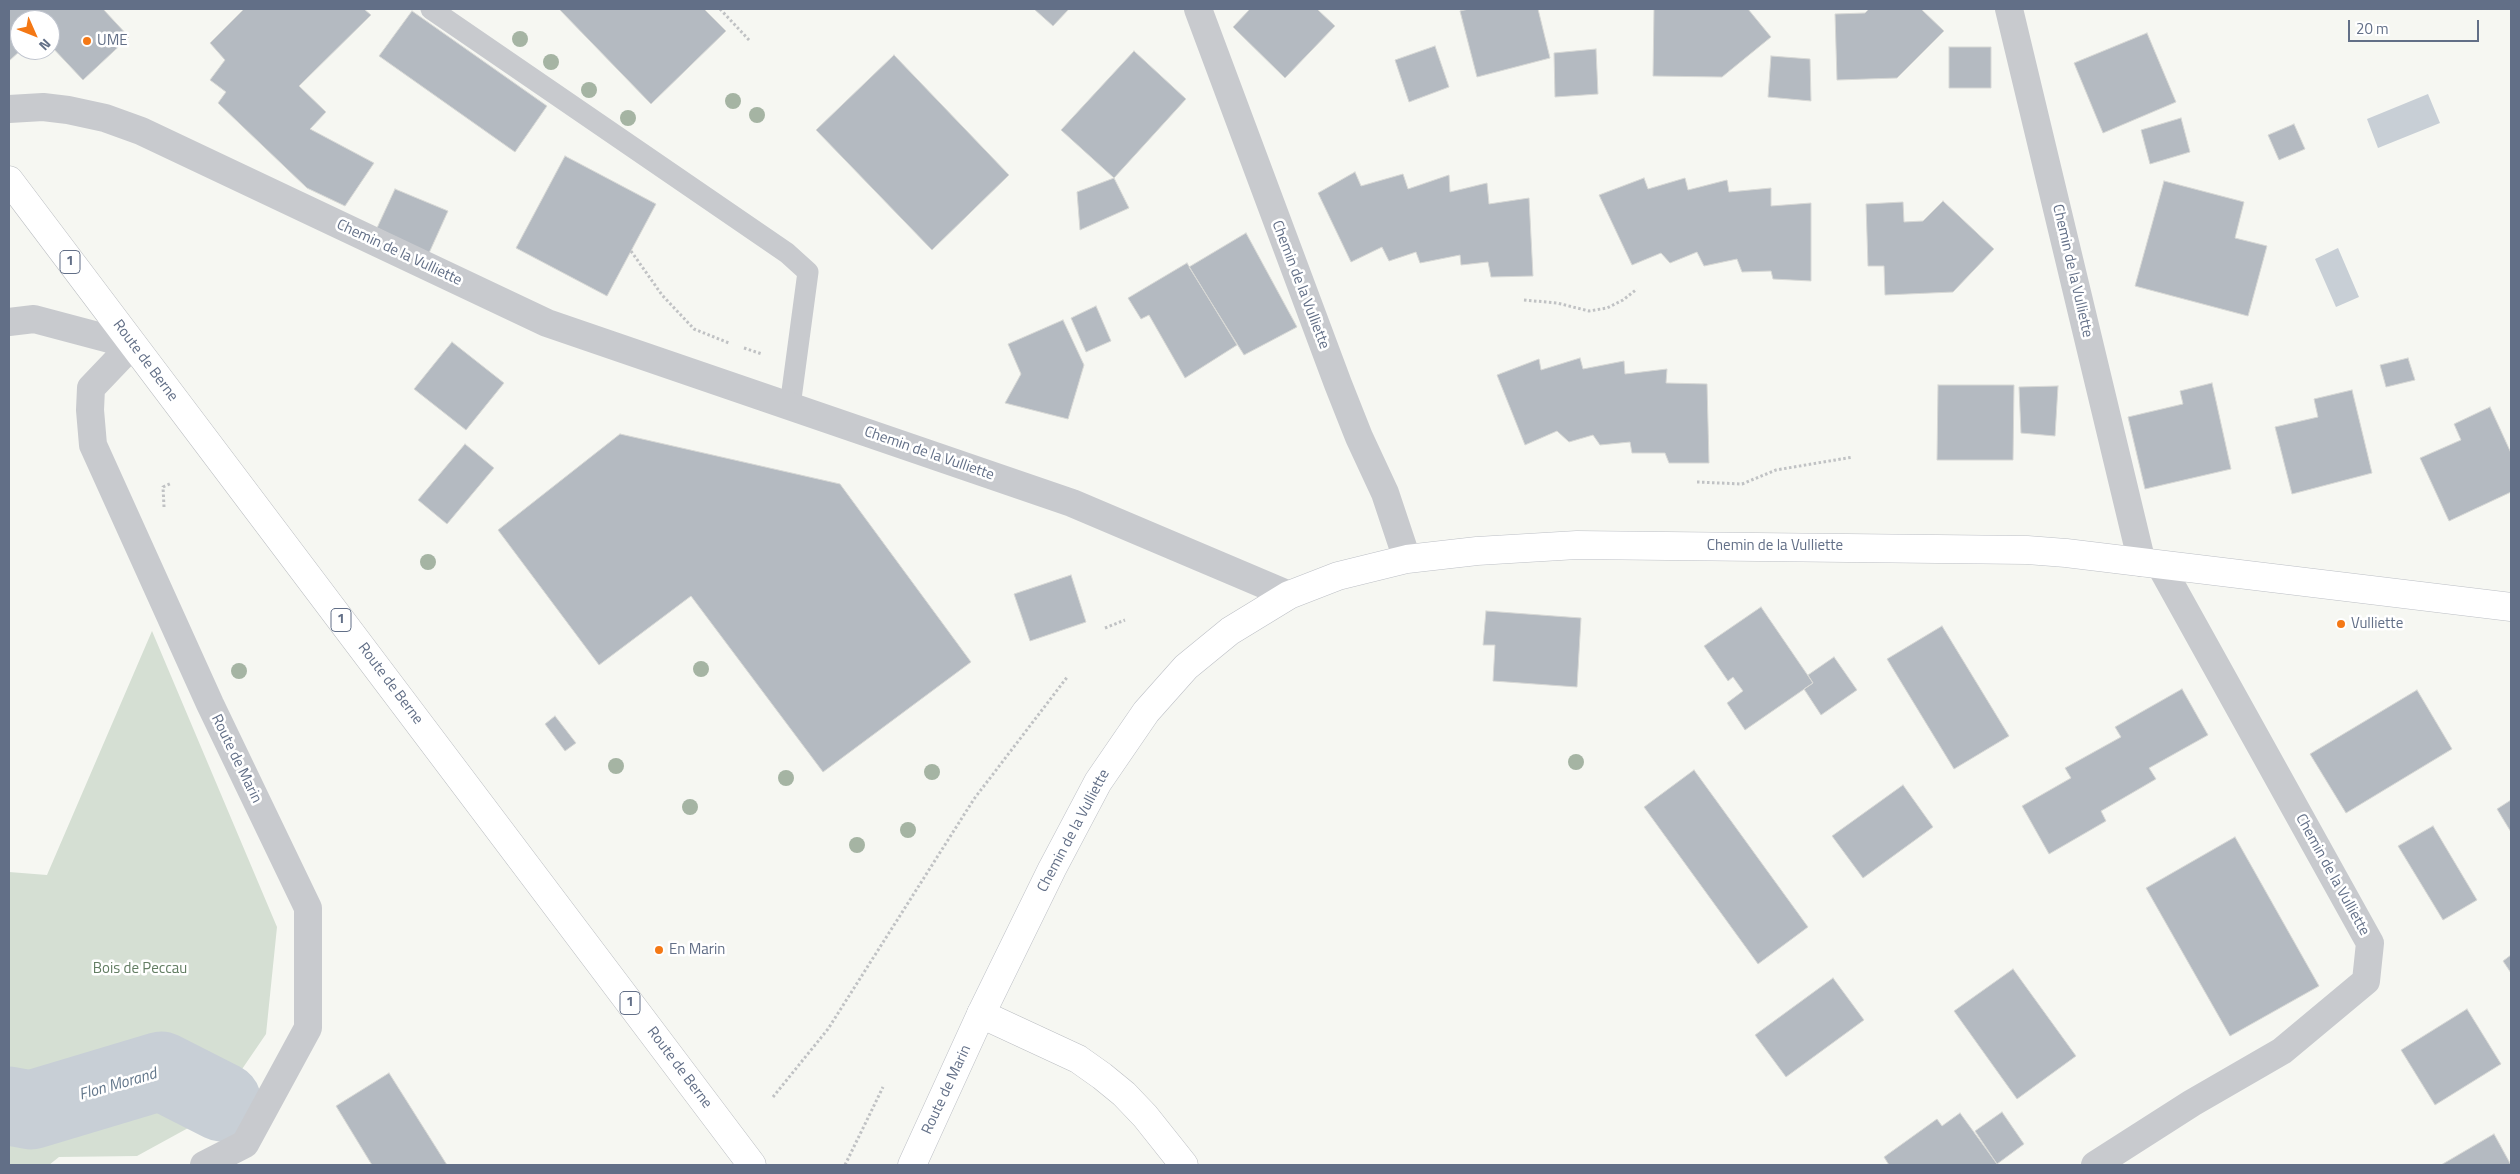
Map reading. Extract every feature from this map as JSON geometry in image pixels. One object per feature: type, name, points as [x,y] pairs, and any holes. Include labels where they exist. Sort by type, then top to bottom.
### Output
[{"type":"main road","name":"Route de Berne","points":[[9,180],[752,1165]]},
{"type":"main road","name":"Chemin de la Vulliette","points":[[981,1014],[1083,810],[1146,712],[1186,667],[1230,631],[1289,595],[1338,576],[1407,559],[1477,551],[1576,545],[2037,551],[2511,607]]},
{"type":"main road","name":"Route de Marin","points":[[912,1165],[981,1014]]},
{"type":"main road","points":[[981,1014],[1078,1059],[1102,1076],[1124,1094],[1145,1116],[1184,1165]]},
{"type":"street","name":"Chemin de la Vulliette","points":[[1198,9],[1324,348],[1359,437],[1385,493],[1407,559]]},
{"type":"street","name":"Chemin de la Vulliette","points":[[2009,9],[2151,564],[2370,943],[2366,981],[2282,1051],[2192,1103],[2095,1165]]},
{"type":"street","name":"Chemin de la Vulliette","points":[[9,108],[43,107],[68,110],[105,118],[141,131],[547,323],[1072,503],[1289,595]]},
{"type":"street","points":[[9,322],[34,319],[132,345]]},
{"type":"street","name":"Route de Marin","points":[[132,345],[91,388],[90,410],[93,445],[210,704],[308,908],[308,1028],[245,1144],[204,1165]]},
{"type":"lane","points":[[431,9],[787,253],[808,272],[790,406]]},
{"type":"path","points":[[720,9],[750,41]]},
{"type":"path","points":[[631,251],[662,296],[694,329],[732,345]]},
{"type":"path","points":[[1524,300],[1557,303],[1589,311],[1607,308],[1623,300],[1637,289]]},
{"type":"path","points":[[741,348],[796,364]]},
{"type":"path","points":[[1697,482],[1742,484],[1776,470],[1853,457]]},
{"type":"path","points":[[164,509],[164,487],[172,483]]},
{"type":"path","points":[[1105,628],[1125,620]]},
{"type":"path","points":[[773,1097],[828,1029],[974,799],[1068,676]]},
{"type":"path","points":[[845,1165],[883,1087]]},
{"type":"green space","name":"Bois de Peccau","points":[[152,631],[277,927],[266,1034],[210,1116],[137,1156],[59,1157],[49,1165],[9,1165],[9,872],[47,875]]},
{"type":"shaded area","points":[[2428,94],[2440,123],[2378,148],[2367,119]]},
{"type":"shaded area","points":[[2338,248],[2359,297],[2336,307],[2315,259]]},
{"type":"building","name":"UME","points":[[9,9],[103,9],[129,37],[83,80],[60,56],[60,10],[10,10],[9,61]]},
{"type":"building","points":[[244,9],[364,9],[371,15],[299,86],[326,112],[310,129],[374,163],[345,206],[307,188],[218,103],[226,92],[210,80],[225,60],[210,43]]},
{"type":"building","points":[[559,9],[704,9],[726,31],[651,104]]},
{"type":"building","points":[[1034,9],[1069,9],[1053,26]]},
{"type":"building","points":[[1250,9],[1317,9],[1335,26],[1285,78],[1233,27]]},
{"type":"building","points":[[1469,9],[1538,9],[1550,58],[1477,77],[1460,11]]},
{"type":"building","points":[[1654,9],[1748,9],[1771,37],[1722,77],[1653,76]]},
{"type":"building","points":[[1869,9],[1921,9],[1944,31],[1897,78],[1837,80],[1835,14],[1865,13]]},
{"type":"building","points":[[412,11],[547,106],[515,152],[379,56]]},
{"type":"building","points":[[2147,33],[2176,102],[2103,133],[2074,63]]},
{"type":"building","points":[[1435,46],[1449,87],[1409,102],[1395,60]]},
{"type":"building","points":[[1949,47],[1991,47],[1991,88],[1949,88]]},
{"type":"building","points":[[1596,49],[1598,94],[1555,97],[1554,53]]},
{"type":"building","points":[[1134,51],[1186,99],[1114,178],[1061,130]]},
{"type":"building","points":[[894,55],[1009,175],[932,250],[816,130]]},
{"type":"building","points":[[1771,56],[1810,59],[1811,101],[1768,97]]},
{"type":"building","points":[[2181,118],[2190,152],[2150,164],[2141,130]]},
{"type":"building","points":[[2294,124],[2305,149],[2279,160],[2268,135]]},
{"type":"building","points":[[565,156],[656,204],[607,296],[516,248]]},
{"type":"building","points":[[1355,172],[1361,186],[1403,174],[1408,189],[1449,175],[1450,192],[1487,183],[1489,204],[1529,198],[1533,276],[1491,277],[1488,262],[1461,265],[1460,255],[1420,263],[1416,252],[1389,261],[1382,247],[1351,262],[1318,193]]},
{"type":"building","points":[[1114,178],[1129,208],[1080,230],[1077,192]]},
{"type":"building","points":[[1644,178],[1648,189],[1685,178],[1688,190],[1727,180],[1729,192],[1771,188],[1771,206],[1811,203],[1811,281],[1773,279],[1771,271],[1742,272],[1737,259],[1704,266],[1697,252],[1670,263],[1661,253],[1632,265],[1599,195]]},
{"type":"building","points":[[2164,181],[2244,202],[2235,238],[2267,246],[2248,316],[2135,286]]},
{"type":"building","points":[[395,189],[448,211],[429,253],[377,228]]},
{"type":"building","points":[[1943,201],[1994,249],[1953,292],[1885,295],[1884,266],[1868,266],[1866,204],[1903,202],[1904,222],[1923,221]]},
{"type":"building","points":[[1246,233],[1297,327],[1244,355],[1189,267]]},
{"type":"building","points":[[1187,263],[1237,345],[1185,378],[1149,315],[1141,319],[1128,298]]},
{"type":"building","points":[[1096,306],[1111,341],[1086,352],[1071,318]]},
{"type":"building","points":[[1063,320],[1084,365],[1068,419],[1005,403],[1021,374],[1008,344]]},
{"type":"building","points":[[452,342],[504,383],[466,430],[414,389]]},
{"type":"building","points":[[1580,358],[1583,369],[1624,361],[1625,374],[1667,369],[1666,383],[1707,384],[1709,463],[1669,463],[1665,453],[1632,453],[1630,442],[1600,445],[1593,435],[1569,442],[1557,431],[1525,445],[1497,375],[1539,359],[1541,370]]},
{"type":"building","points":[[2408,358],[2415,380],[2386,387],[2380,365]]},
{"type":"building","points":[[2212,383],[2231,469],[2145,489],[2128,417],[2183,404],[2180,391]]},
{"type":"building","points":[[1938,385],[2014,385],[2013,460],[1937,460]]},
{"type":"building","points":[[2058,386],[2055,436],[2021,433],[2019,387]]},
{"type":"building","points":[[2352,390],[2372,473],[2292,494],[2275,427],[2318,417],[2314,399]]},
{"type":"building","points":[[2490,407],[2511,453],[2511,492],[2449,521],[2420,458],[2461,440],[2454,424]]},
{"type":"building","points":[[620,434],[840,484],[971,662],[823,772],[691,596],[599,665],[498,530]]},
{"type":"building","points":[[465,444],[494,468],[447,524],[418,500]]},
{"type":"building","points":[[1071,575],[1086,622],[1030,641],[1014,594]]},
{"type":"building","points":[[1761,607],[1813,683],[1745,730],[1727,703],[1743,691],[1733,677],[1728,681],[1704,646]]},
{"type":"building","points":[[1486,611],[1581,618],[1577,687],[1493,681],[1495,645],[1483,645]]},
{"type":"building","points":[[1942,626],[2009,736],[1954,769],[1887,659]]},
{"type":"building","points":[[1834,657],[1857,690],[1821,715],[1804,689],[1813,683],[1808,675]]},
{"type":"building","points":[[2182,689],[2208,735],[2149,768],[2156,779],[2101,811],[2106,821],[2049,854],[2022,806],[2071,778],[2065,768],[2121,737],[2115,727]]},
{"type":"building","points":[[2417,690],[2452,749],[2346,813],[2310,754]]},
{"type":"building","points":[[555,716],[576,743],[565,751],[545,724]]},
{"type":"building","points":[[1694,770],[1808,927],[1758,964],[1644,807]]},
{"type":"building","points":[[1903,785],[1933,827],[1863,878],[1832,836]]},
{"type":"building","points":[[2511,800],[2511,832],[2497,809]]},
{"type":"building","points":[[2433,826],[2477,900],[2443,920],[2398,846]]},
{"type":"building","points":[[2235,837],[2319,986],[2230,1036],[2146,888]]},
{"type":"building","points":[[2511,955],[2511,973],[2503,961]]},
{"type":"building","points":[[2013,969],[2076,1056],[2017,1099],[1954,1011]]},
{"type":"building","points":[[1833,978],[1864,1020],[1786,1077],[1755,1035]]},
{"type":"building","points":[[2467,1009],[2501,1064],[2435,1105],[2401,1050]]},
{"type":"building","points":[[389,1073],[447,1165],[372,1165],[336,1106]]},
{"type":"building","points":[[2002,1112],[2024,1144],[1997,1164],[1975,1131]]},
{"type":"building","points":[[1960,1113],[1997,1164],[1889,1165],[1884,1157],[1937,1119],[1942,1126]]},
{"type":"building","points":[[2494,1134],[2511,1165],[2441,1165]]},
{"type":"waterway","name":"Flon Morand","points":[[9,1106],[31,1110],[161,1071],[222,1102]]},
{"type":"place","name":"UME","points":[[87,41]]},
{"type":"place","name":"Vulliette","points":[[2341,624]]},
{"type":"place","name":"En Marin","points":[[659,950]]}]
